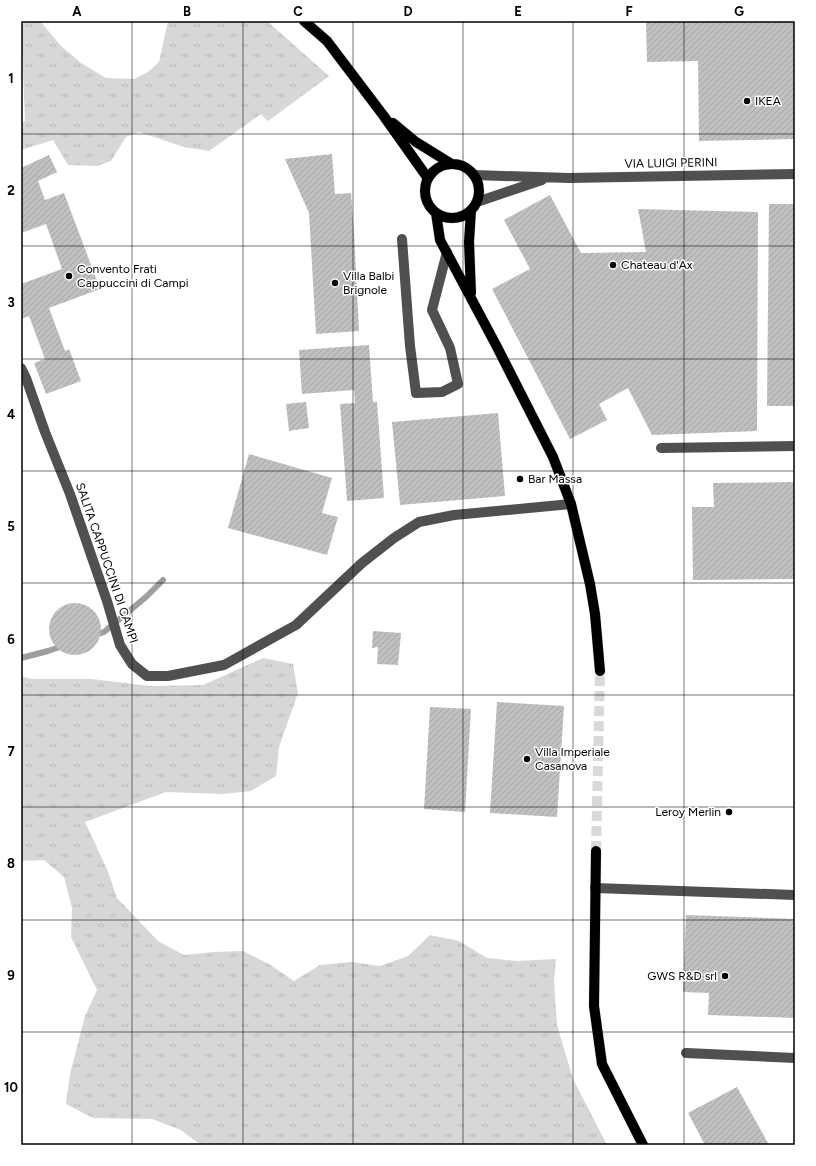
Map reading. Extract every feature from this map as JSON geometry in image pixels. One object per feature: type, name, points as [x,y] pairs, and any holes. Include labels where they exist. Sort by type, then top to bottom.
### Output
[{"type":"main road","points":[[304,21],[327,42],[383,115],[427,177]]},
{"type":"main road","points":[[383,115],[416,142],[450,163]]},
{"type":"main road","points":[[471,297],[469,242],[474,206],[479,194],[478,184],[474,175],[468,169],[459,164],[450,163],[441,165],[433,170],[427,177],[424,187],[425,197],[429,206],[436,214],[444,218],[454,218],[463,216],[474,206]]},
{"type":"main road","points":[[436,214],[440,240],[553,457],[571,504],[590,584],[595,614],[600,671]]},
{"type":"main road","points":[[596,851],[594,1006],[602,1064],[643,1145]]},
{"type":"street","name":"VIA LUIGI PERINI","points":[[474,175],[569,178],[795,174]]},
{"type":"street","name":"VIA LUIGI PERINI","points":[[474,206],[548,178]]},
{"type":"street","points":[[402,239],[410,346],[416,393],[442,392],[458,384],[450,348],[432,310],[447,252]]},
{"type":"street","name":"SALITA CAPPUCCINI DI CAMPI","points":[[21,368],[70,494],[107,601],[120,645],[132,664],[146,676],[168,676],[224,665],[296,625],[362,563],[394,538],[419,522],[454,515],[571,504]]},
{"type":"street","points":[[661,448],[795,446]]},
{"type":"street","points":[[596,888],[795,895]]},
{"type":"street","points":[[686,1053],[795,1058]]},
{"type":"green space","points":[[21,21],[40,21],[61,46],[81,63],[106,78],[134,79],[148,72],[159,62],[168,21],[267,21],[329,76],[268,121],[261,114],[209,151],[184,147],[139,132],[126,137],[111,161],[97,166],[68,165],[53,140],[21,150],[21,122],[25,121]]},
{"type":"green space","points":[[263,658],[293,664],[298,693],[279,747],[276,776],[251,791],[223,794],[166,792],[85,822],[107,869],[117,898],[158,941],[184,955],[243,951],[269,964],[294,981],[320,965],[351,962],[380,966],[408,956],[430,935],[459,941],[487,958],[517,961],[556,959],[554,981],[557,1025],[573,1079],[607,1145],[201,1145],[181,1130],[152,1119],[93,1118],[66,1104],[70,1074],[85,1016],[97,990],[71,937],[72,908],[64,877],[44,860],[21,861],[21,676],[31,679],[92,679],[150,686],[203,685]]},
{"type":"building","name":"IKEA","points":[[646,21],[795,21],[795,139],[699,141],[698,61],[647,62]]},
{"type":"building","points":[[332,154],[335,194],[351,193],[359,331],[316,334],[309,213],[285,159]]},
{"type":"building","name":"Convento Frati Cappuccini di Campi","points":[[49,155],[57,172],[38,181],[45,200],[64,193],[100,289],[49,308],[65,351],[69,349],[81,381],[46,394],[34,363],[45,359],[29,316],[21,319],[21,284],[62,269],[46,224],[21,233],[21,168]]},
{"type":"building","points":[[550,195],[581,253],[646,252],[638,209],[758,212],[757,431],[652,435],[628,388],[599,404],[607,420],[570,439],[492,289],[530,269],[504,220]]},
{"type":"building","points":[[769,204],[795,204],[795,406],[767,406]]},
{"type":"building","points":[[369,345],[373,402],[377,402],[384,498],[347,501],[340,404],[355,403],[354,390],[302,394],[299,350]]},
{"type":"building","points":[[306,402],[309,428],[289,431],[286,404]]},
{"type":"building","points":[[498,413],[505,496],[400,505],[392,422]]},
{"type":"building","points":[[249,454],[332,478],[322,513],[338,517],[327,555],[228,528]]},
{"type":"building","points":[[795,482],[795,579],[693,580],[692,507],[714,507],[713,483]]},
{"type":"building","points":[[75,603],[89,607],[97,615],[101,629],[97,643],[89,651],[75,655],[61,651],[53,643],[49,629],[53,615],[61,607]]},
{"type":"building","points":[[373,631],[401,633],[398,665],[377,664],[378,647],[372,648]]},
{"type":"building","name":"Villa Imperiale Casanova","points":[[497,702],[564,706],[557,817],[490,813]]},
{"type":"building","points":[[430,707],[471,709],[465,812],[424,809]]},
{"type":"building","points":[[686,915],[795,919],[795,1018],[708,1015],[709,993],[683,992]]},
{"type":"building","points":[[737,1087],[769,1145],[705,1145],[688,1113]]},
{"type":"waterway","points":[[21,658],[48,651],[104,632],[146,597],[163,580]]},
{"type":"tunnel","points":[[596,851],[600,671]]},
{"type":"place","name":"IKEA","points":[[747,101]]},
{"type":"place","name":"Chateau d'Ax","points":[[613,265]]},
{"type":"place","name":"Convento Frati Cappuccini di Campi","points":[[69,276]]},
{"type":"place","name":"Villa Balbi Brignole","points":[[335,283]]},
{"type":"place","name":"Bar Massa","points":[[520,479]]},
{"type":"place","name":"Villa Imperiale Casanova","points":[[527,759]]},
{"type":"place","name":"Leroy Merlin","points":[[729,812]]},
{"type":"place","name":"GWS R&D srl","points":[[725,976]]}]
